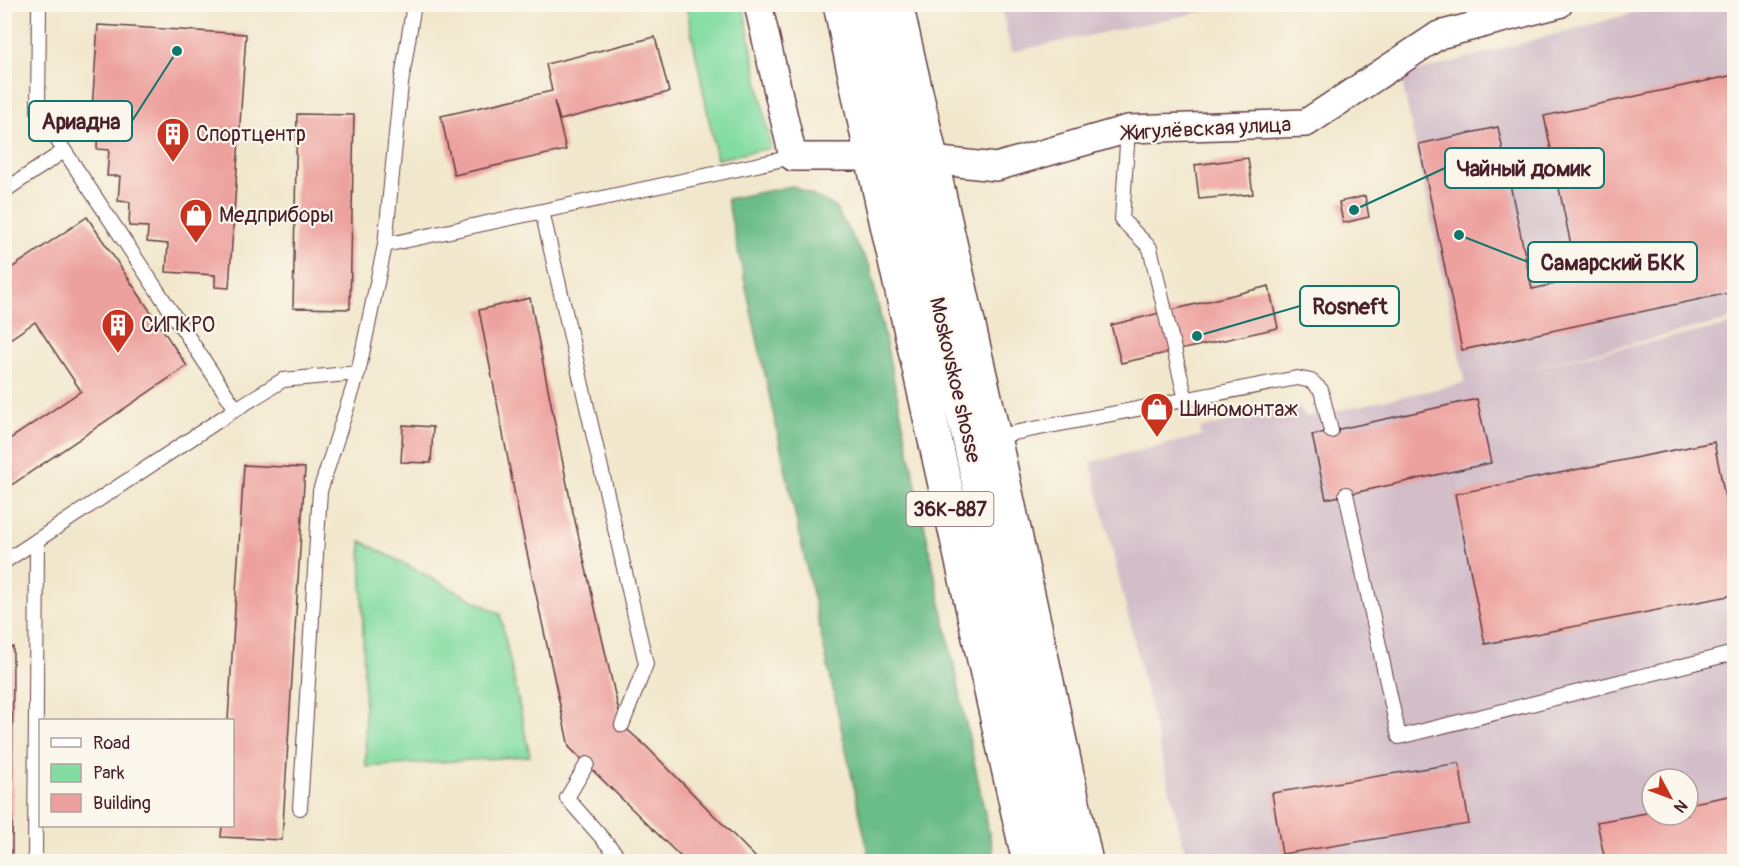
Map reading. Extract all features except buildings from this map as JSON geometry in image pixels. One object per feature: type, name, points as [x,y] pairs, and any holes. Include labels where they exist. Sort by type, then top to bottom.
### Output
[{"type":"main road","name":"Moskovskoe shosse","points":[[840,4],[901,158],[982,439],[1086,861]]},
{"type":"main road","name":"Moskovskoe shosse","points":[[867,4],[901,158],[1029,861]]},
{"type":"main road","name":"Moskovskoe shosse","points":[[896,4],[901,158]]},
{"type":"main road","name":"Moskovskoe shosse","points":[[982,439],[1060,861]]},
{"type":"street","points":[[758,4],[793,157]]},
{"type":"street","name":"Жигулёвская улица","points":[[793,157],[901,158],[996,167],[1128,129],[1306,123],[1439,35],[1559,4]]},
{"type":"lane","points":[[300,808],[320,491],[358,373],[385,245],[401,84],[414,4]]},
{"type":"lane","points":[[39,8],[38,111],[236,409]]},
{"type":"lane","points":[[1128,129],[1122,220],[1150,248],[1186,400]]},
{"type":"lane","points":[[4,191],[64,151]]},
{"type":"lane","points":[[385,245],[793,157]]},
{"type":"lane","points":[[542,211],[646,664],[622,725]]},
{"type":"lane","points":[[4,562],[283,380],[358,373]]},
{"type":"lane","points":[[982,439],[1297,378],[1311,381],[1321,390],[1331,431]]},
{"type":"lane","points":[[1346,494],[1399,736],[1734,653]]},
{"type":"lane","points":[[34,861],[37,540]]},
{"type":"lane","points":[[587,764],[567,798],[623,861]]},
{"type":"shaded area","points":[[1001,4],[1234,4],[1234,5],[1011,52]]},
{"type":"shaded area","points":[[1663,5],[1734,5],[1734,319],[1515,371],[1734,324],[1734,861],[1187,861],[1091,462],[1201,436],[1199,429],[1295,405],[1307,417],[1465,383],[1401,76]]},
{"type":"green space","points":[[686,5],[743,5],[771,148],[717,159]]},
{"type":"green space","points":[[793,186],[834,206],[870,267],[995,861],[870,861],[727,199]]},
{"type":"green space","points":[[361,541],[500,614],[530,756],[366,767]]},
{"type":"place","name":"Ариадна","points":[[177,51]]},
{"type":"place","name":"Спортцентр","points":[[173,163]]},
{"type":"place","name":"Чайный домик","points":[[1354,210]]},
{"type":"place","name":"Самарский БКК","points":[[1459,235]]},
{"type":"place","name":"Медприборы","points":[[196,244]]},
{"type":"place","name":"Rosneft","points":[[1197,336]]},
{"type":"place","name":"СИПКРО","points":[[118,354]]},
{"type":"place","name":"Шиномонтаж","points":[[1157,438]]}]
